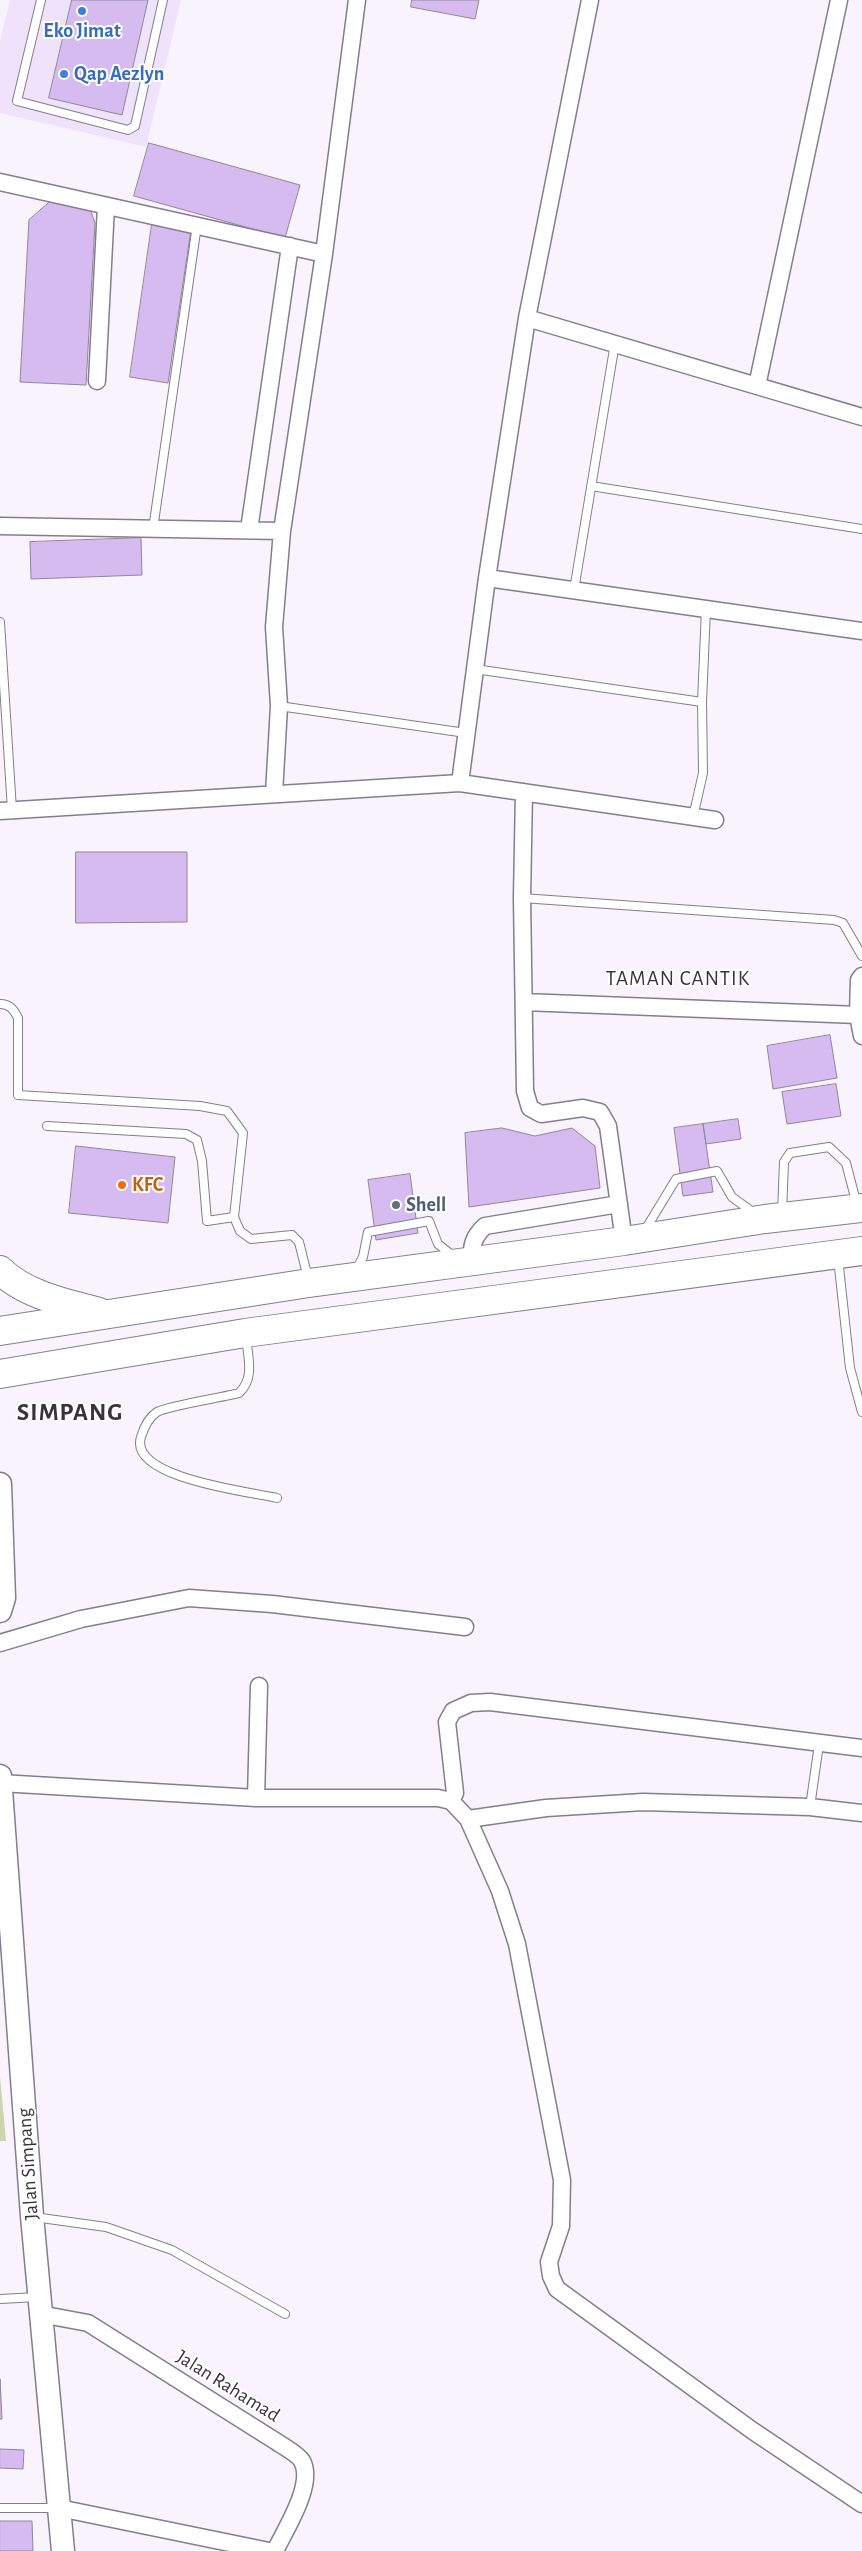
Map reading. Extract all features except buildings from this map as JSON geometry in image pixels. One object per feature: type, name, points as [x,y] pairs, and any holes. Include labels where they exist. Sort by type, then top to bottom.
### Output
[{"type":"highway","points":[[0,1331],[309,1282],[349,1279],[632,1240],[773,1218],[860,1208]]},
{"type":"highway","points":[[0,1374],[245,1333],[850,1253]]},
{"type":"highway","points":[[0,1270],[27,1289],[50,1298],[107,1314]]},
{"type":"main road","points":[[0,1484],[4,1598],[0,1611]]},
{"type":"main road","name":"Jalan Simpang","points":[[0,1776],[2,1863],[39,2306],[63,2551]]},
{"type":"street","points":[[274,794],[279,706],[274,627],[282,531],[324,254],[358,0]]},
{"type":"street","points":[[460,782],[527,318],[590,0]]},
{"type":"street","points":[[757,386],[840,0]]},
{"type":"street","points":[[0,186],[197,225],[324,254]]},
{"type":"street","points":[[97,381],[106,206]]},
{"type":"street","points":[[249,530],[290,246]]},
{"type":"street","points":[[527,318],[862,417]]},
{"type":"street","points":[[0,526],[282,531]]},
{"type":"street","points":[[488,578],[862,631]]},
{"type":"street","points":[[6,811],[460,782],[715,820]]},
{"type":"street","points":[[524,792],[522,898],[526,1091],[530,1108],[541,1114],[583,1108],[600,1112],[608,1126],[619,1204],[632,1240]]},
{"type":"street","points":[[862,976],[859,980],[858,1015],[862,1036]]},
{"type":"street","points":[[524,1002],[858,1015]]},
{"type":"street","points":[[468,1262],[475,1235],[485,1226],[619,1204]]},
{"type":"street","points":[[0,1643],[81,1619],[189,1598],[272,1604],[465,1627]]},
{"type":"street","points":[[256,1798],[259,1686]]},
{"type":"street","points":[[451,1801],[455,1793],[447,1722],[453,1711],[472,1703],[490,1702],[862,1748]]},
{"type":"street","points":[[0,1783],[256,1798],[438,1798],[451,1801],[468,1819],[500,1890],[516,1944],[560,2171],[563,2205],[561,2226],[549,2262],[550,2276],[557,2289],[862,2507]]},
{"type":"street","points":[[468,1819],[546,1808],[644,1802],[810,1808],[862,1813]]},
{"type":"street","name":"Jalan Rahamad","points":[[39,2306],[88,2323],[277,2442],[302,2460],[306,2476],[301,2496],[275,2551]]},
{"type":"street","points":[[59,2508],[269,2551]]},
{"type":"lane","points":[[41,0],[17,101],[128,130],[135,126],[163,0]]},
{"type":"lane","points":[[153,529],[197,225]]},
{"type":"lane","points":[[574,590],[615,343]]},
{"type":"lane","points":[[591,486],[862,529]]},
{"type":"lane","points":[[694,817],[703,773],[702,702],[706,609]]},
{"type":"lane","points":[[0,622],[6,811]]},
{"type":"lane","points":[[475,669],[702,702]]},
{"type":"lane","points":[[279,706],[466,733]]},
{"type":"lane","points":[[522,898],[834,920],[843,924],[862,956]]},
{"type":"lane","points":[[0,1004],[5,1004],[13,1009],[18,1018],[18,1095],[200,1106],[228,1111],[243,1133],[234,1217],[240,1231],[251,1238],[292,1235],[299,1242],[309,1282]]},
{"type":"lane","points":[[48,1126],[186,1134],[197,1140],[202,1161],[207,1220],[234,1217]]},
{"type":"lane","points":[[632,1240],[676,1179],[717,1171],[732,1197],[746,1208],[773,1218],[784,1162],[790,1153],[829,1147],[846,1163],[860,1208]]},
{"type":"lane","points":[[349,1279],[363,1257],[368,1232],[429,1221],[438,1244],[468,1262]]},
{"type":"lane","points":[[850,1253],[850,1368],[862,1412]]},
{"type":"lane","points":[[245,1333],[250,1376],[247,1386],[239,1394],[158,1411],[145,1424],[140,1441],[145,1456],[161,1469],[181,1478],[277,1498]]},
{"type":"lane","points":[[810,1808],[819,1744]]},
{"type":"lane","points":[[32,2216],[106,2227],[172,2250],[285,2314]]},
{"type":"lane","points":[[0,2299],[39,2306]]},
{"type":"lane","points":[[0,2508],[59,2508]]},
{"type":"shaded area","points":[[10,0],[181,0],[146,147],[0,113],[0,41]]},
{"type":"green space","points":[[0,2077],[6,2141],[0,2141]]},
{"type":"place","name":"Eko Jimat","points":[[82,11]]},
{"type":"place","name":"Qap Aezlyn","points":[[64,74]]},
{"type":"place","name":"KFC","points":[[122,1185]]},
{"type":"place","name":"Shell","points":[[396,1205]]},
{"type":"district","name":"TAMAN CANTIK","points":[[678,979]]},
{"type":"district","name":"SIMPANG","points":[[70,1412]]}]
